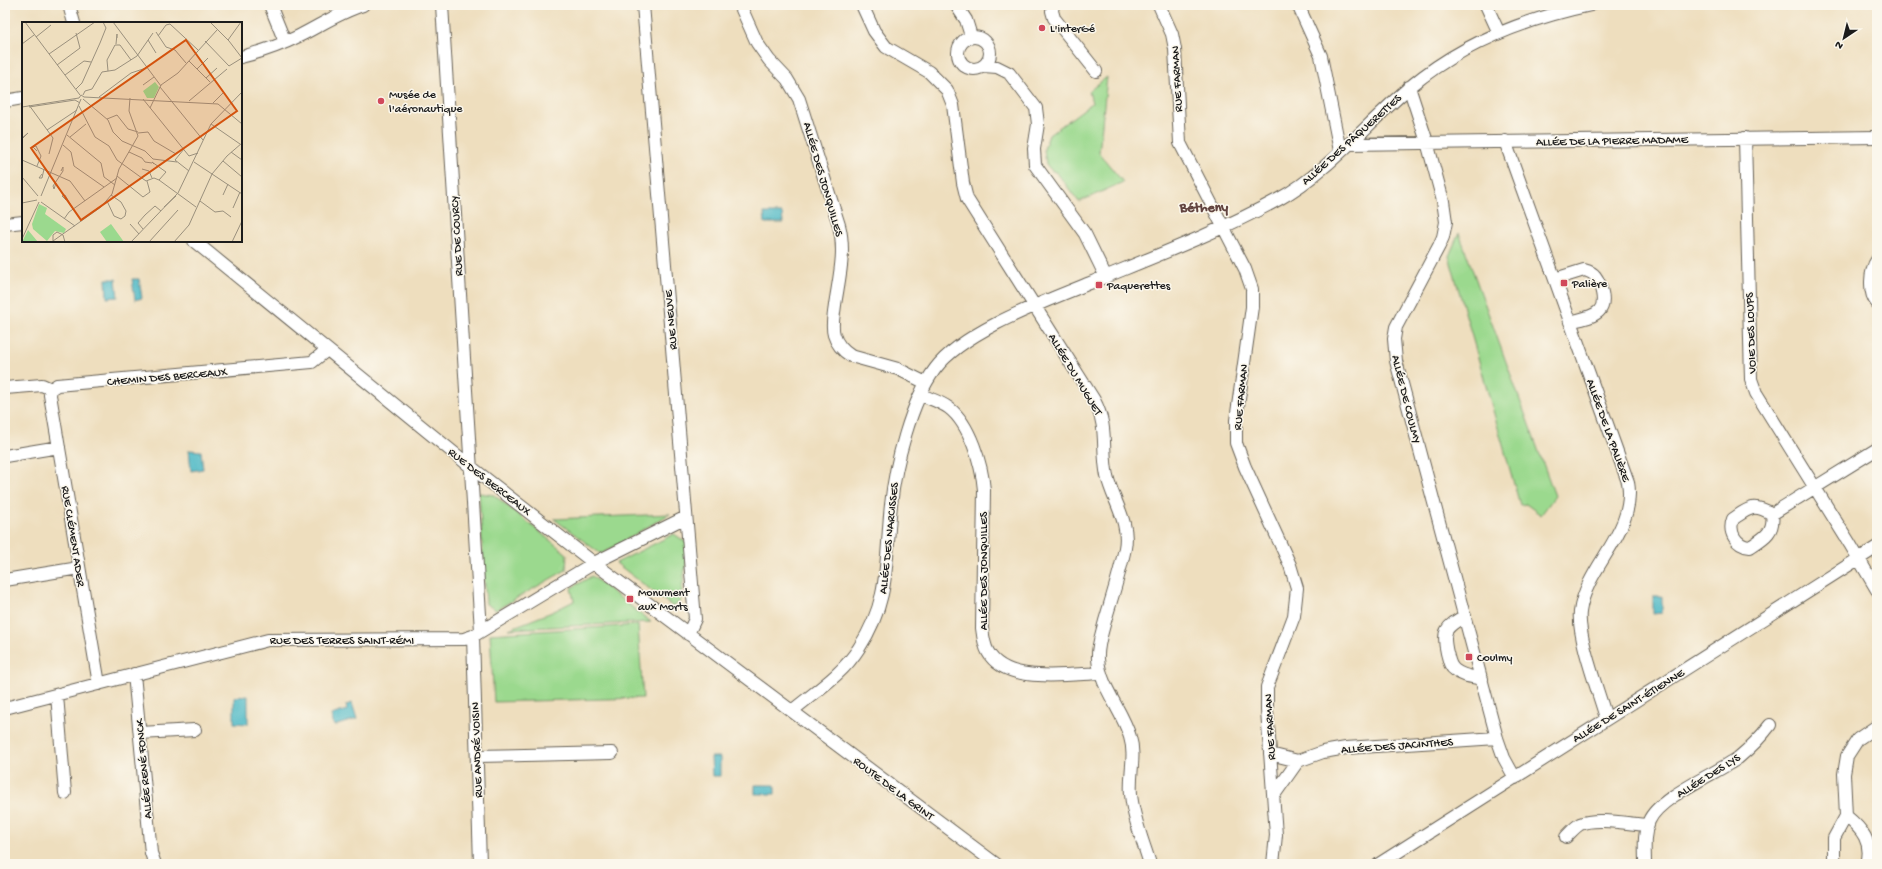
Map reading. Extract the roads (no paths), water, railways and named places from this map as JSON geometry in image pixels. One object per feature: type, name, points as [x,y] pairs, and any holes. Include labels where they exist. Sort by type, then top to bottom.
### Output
[{"type":"street","points":[[69,5],[74,22]]},
{"type":"street","points":[[270,5],[285,42]]},
{"type":"street","points":[[242,57],[262,52],[314,28],[338,14],[363,5]]},
{"type":"street","name":"RUE DE COURCY","points":[[442,5],[471,466]]},
{"type":"street","name":"RUE NEUVE","points":[[643,5],[695,620],[688,634]]},
{"type":"street","name":"ALLÉE DES JONQUILLES","points":[[740,5],[757,43],[769,60],[786,79],[799,99],[839,225],[842,240],[842,255],[833,323],[837,342],[845,352],[851,356],[898,369],[926,383]]},
{"type":"street","name":"ALLÉE DU MUGUET","points":[[862,5],[874,31],[886,47],[929,72],[947,90],[953,105],[963,183],[967,199],[1102,415],[1108,478],[1126,532],[1123,558],[1098,650],[1101,673],[1130,737],[1133,752],[1131,783],[1132,802],[1150,864]]},
{"type":"street","points":[[956,5],[966,20],[971,36]]},
{"type":"street","points":[[1053,5],[1052,11],[1054,18],[1096,71]]},
{"type":"street","name":"RUE FARMAN","points":[[1159,5],[1172,34],[1176,49],[1180,143],[1249,278],[1253,298],[1236,420],[1236,443],[1244,467],[1290,565],[1297,588],[1294,616],[1267,687],[1276,834],[1273,864]]},
{"type":"street","points":[[1298,5],[1322,61],[1344,147]]},
{"type":"street","points":[[1486,5],[1499,33]]},
{"type":"street","points":[[1556,13],[1568,5]]},
{"type":"street","name":"ALLÉE DES PÂQUERETTES","points":[[926,383],[941,362],[965,343],[991,327],[1034,306],[1223,226],[1264,207],[1291,192],[1312,177],[1409,87],[1444,61],[1499,33],[1556,13],[1591,5]]},
{"type":"street","points":[[984,66],[990,56],[989,46],[982,38],[971,36],[965,39],[960,44],[958,50],[961,62],[972,69],[984,66],[998,67],[1009,73],[1036,108],[1038,124],[1034,149],[1035,165],[1085,234],[1106,276]]},
{"type":"street","name":"ALLÉE DE COULMY","points":[[1409,87],[1427,142],[1443,201],[1445,230],[1439,246],[1399,319],[1395,332],[1394,349],[1497,738],[1504,758],[1515,778]]},
{"type":"street","points":[[5,101],[22,98]]},
{"type":"street","name":"ALLÉE DE LA PIERRE MADAME","points":[[1344,147],[1427,142],[1877,137]]},
{"type":"street","name":"VOIE DES LOUPS","points":[[1745,138],[1751,379],[1756,393],[1816,488],[1877,590]]},
{"type":"street","name":"ALLÉE DE LA PALIÈRE","points":[[1505,141],[1570,322],[1625,468],[1630,490],[1629,507],[1626,517],[1590,580],[1585,592],[1580,614],[1582,638],[1606,718]]},
{"type":"street","points":[[5,224],[22,222]]},
{"type":"street","name":"RUE DES BERCEAUX","points":[[195,242],[471,466],[594,563],[792,712]]},
{"type":"street","points":[[1877,260],[1871,271],[1873,298],[1877,303]]},
{"type":"street","points":[[1555,280],[1584,270],[1595,276],[1603,297],[1603,303],[1598,312],[1570,322]]},
{"type":"street","name":"CHEMIN DES BERCEAUX","points":[[5,388],[42,385],[51,389],[57,385],[312,362],[327,350]]},
{"type":"street","name":"ALLÉE DES NARCISSES","points":[[792,712],[840,672],[860,647],[875,618],[885,585],[891,503],[897,465],[907,429],[926,383]]},
{"type":"street","name":"RUE CLÉMENT ADER","points":[[51,389],[50,396],[99,684]]},
{"type":"street","name":"ALLÉE DES JONQUILLES","points":[[921,395],[944,404],[959,419],[975,450],[982,470],[984,490],[982,628],[985,647],[988,653],[1004,667],[1022,674],[1041,675],[1101,673]]},
{"type":"street","points":[[5,456],[59,446]]},
{"type":"street","points":[[1772,514],[1877,449]]},
{"type":"street","name":"RUE ANDRÉ VOISIN","points":[[471,466],[477,633],[476,756],[480,864]]},
{"type":"street","name":"RUE DES TERRES SAINT-RÉMI","points":[[5,708],[268,640],[452,640],[477,633],[594,563],[686,517]]},
{"type":"street","name":"ALLÉE DE SAINT-ÉTIENNE","points":[[1379,864],[1515,778],[1606,718],[1877,547]]},
{"type":"street","points":[[5,580],[80,568]]},
{"type":"street","points":[[1465,616],[1452,624],[1445,633],[1444,639],[1450,664],[1458,673],[1482,679]]},
{"type":"street","name":"ALLÉE RENÉ FONCK","points":[[134,674],[151,853],[154,864]]},
{"type":"street","points":[[57,695],[65,793]]},
{"type":"street","name":"ROUTE DE LA GRINT","points":[[792,712],[996,864]]},
{"type":"street","name":"ALLÉE DES LYS","points":[[1645,864],[1644,838],[1647,825],[1658,808],[1738,758],[1770,725]]},
{"type":"street","points":[[1836,864],[1834,858],[1834,838],[1836,831],[1846,816],[1844,774],[1847,756],[1858,739],[1877,726]]},
{"type":"street","points":[[140,733],[195,730]]},
{"type":"street","name":"ALLÉE DES JACINTHES","points":[[1298,761],[1323,752],[1346,748],[1497,738]]},
{"type":"street","points":[[476,756],[612,753]]},
{"type":"street","points":[[1270,754],[1298,761],[1274,794]]},
{"type":"street","points":[[1846,816],[1863,831],[1866,839],[1867,864]]},
{"type":"street","points":[[1566,837],[1582,823],[1598,821],[1647,825]]},
{"type":"water","points":[[764,213],[782,213],[783,223],[765,223]]},
{"type":"water","points":[[106,279],[116,279],[118,297],[107,298]]},
{"type":"water","points":[[132,279],[139,279],[142,298],[135,300]]},
{"type":"water","points":[[189,450],[201,451],[203,469],[191,471]]},
{"type":"water","points":[[1653,596],[1662,596],[1662,613],[1653,614]]},
{"type":"water","points":[[248,696],[248,724],[234,723],[234,697]]},
{"type":"water","points":[[352,703],[357,719],[334,726],[331,715],[347,710],[346,705]]},
{"type":"water","points":[[711,757],[720,757],[720,776],[712,776]]},
{"type":"water","points":[[755,785],[775,785],[775,794],[755,794]]},
{"type":"place","name":"L'interGé","points":[[1042,28]]},
{"type":"place","name":"Musée de l'aéronautique","points":[[381,101]]},
{"type":"place","name":"Palière","points":[[1564,283]]},
{"type":"place","name":"Paquerettes","points":[[1099,285]]},
{"type":"place","name":"Monument aux Morts","points":[[630,599]]},
{"type":"place","name":"Coulmy","points":[[1469,657]]},
{"type":"district","name":"Bétheny","points":[[1204,206]]}]
